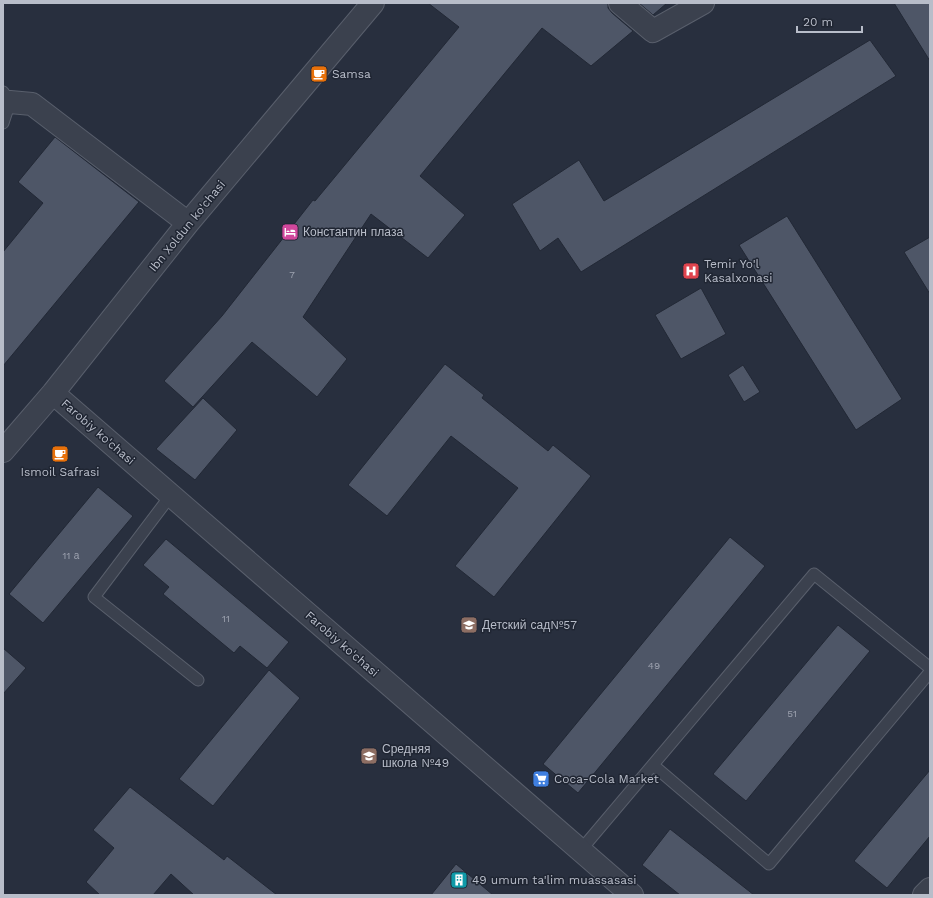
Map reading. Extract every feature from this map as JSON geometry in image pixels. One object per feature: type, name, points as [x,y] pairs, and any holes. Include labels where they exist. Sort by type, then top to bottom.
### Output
[{"type":"street","name":"Ibn Xoldun ko'chasi","points":[[3,451],[53,393],[188,222],[373,3]]},
{"type":"street","points":[[620,3],[653,31],[703,3]]},
{"type":"street","points":[[6,100],[32,104],[188,222]]},
{"type":"street","name":"Farobiy ko'chasi","points":[[53,393],[632,895]]},
{"type":"street","points":[[924,895],[930,889]]},
{"type":"lane","points":[[3,123],[6,100]]},
{"type":"lane","points":[[171,495],[94,597],[198,680]]},
{"type":"lane","points":[[580,851],[814,574],[930,668]]},
{"type":"lane","points":[[653,765],[769,864],[930,672]]},
{"type":"building","points":[[428,3],[608,3],[608,8],[612,13],[633,31],[591,66],[542,28],[420,176],[465,215],[428,258],[371,214],[303,317],[347,359],[317,397],[252,342],[193,407],[164,381],[222,316],[313,200],[315,201],[459,27]]},
{"type":"building","points":[[639,3],[667,3],[653,15]]},
{"type":"building","points":[[894,3],[930,3],[930,61]]},
{"type":"building","points":[[870,40],[896,76],[581,272],[558,238],[540,251],[512,204],[579,160],[604,201]]},
{"type":"building","points":[[55,137],[139,202],[3,366],[3,252],[43,203],[18,182]]},
{"type":"building","points":[[787,216],[902,399],[856,430],[739,245]]},
{"type":"building","points":[[930,237],[930,294],[904,252]]},
{"type":"building","points":[[701,288],[726,334],[681,359],[655,315]]},
{"type":"building","points":[[445,364],[484,395],[482,398],[548,451],[553,445],[591,476],[494,597],[455,566],[518,488],[451,436],[387,516],[348,485]]},
{"type":"building","points":[[743,365],[760,392],[744,402],[728,375]]},
{"type":"building","points":[[203,398],[237,430],[195,480],[156,449]]},
{"type":"building","points":[[98,487],[133,516],[43,623],[9,594]]},
{"type":"building","points":[[730,537],[765,566],[578,793],[543,764]]},
{"type":"building","points":[[166,539],[289,642],[267,668],[240,646],[234,653],[163,594],[169,587],[143,565]]},
{"type":"building","points":[[838,625],[870,651],[746,801],[713,774]]},
{"type":"building","points":[[3,648],[26,668],[3,694]]},
{"type":"building","points":[[269,670],[300,698],[213,806],[179,779]]},
{"type":"building","points":[[930,770],[930,836],[887,888],[854,861]]},
{"type":"building","points":[[130,787],[224,860],[227,856],[277,895],[194,895],[171,874],[153,895],[100,895],[86,882],[114,848],[93,830]]},
{"type":"building","points":[[670,829],[754,895],[680,895],[642,865]]},
{"type":"building","name":"49 umum ta'lim muassasasi","points":[[456,864],[493,895],[431,895]]},
{"type":"place","name":"Samsa","points":[[319,74]]},
{"type":"place","name":"Константин плаза","points":[[290,232]]},
{"type":"place","name":"Temir Yo'l Kasalxonasi","points":[[691,271]]},
{"type":"place","name":"Ismoil Safrasi","points":[[60,454]]},
{"type":"place","name":"Детский сад№57","points":[[469,625]]},
{"type":"place","name":"Средняя школа №49","points":[[369,756]]},
{"type":"place","name":"Coca-Cola Market","points":[[541,779]]},
{"type":"place","name":"49 umum ta'lim muassasasi","points":[[459,880]]}]
